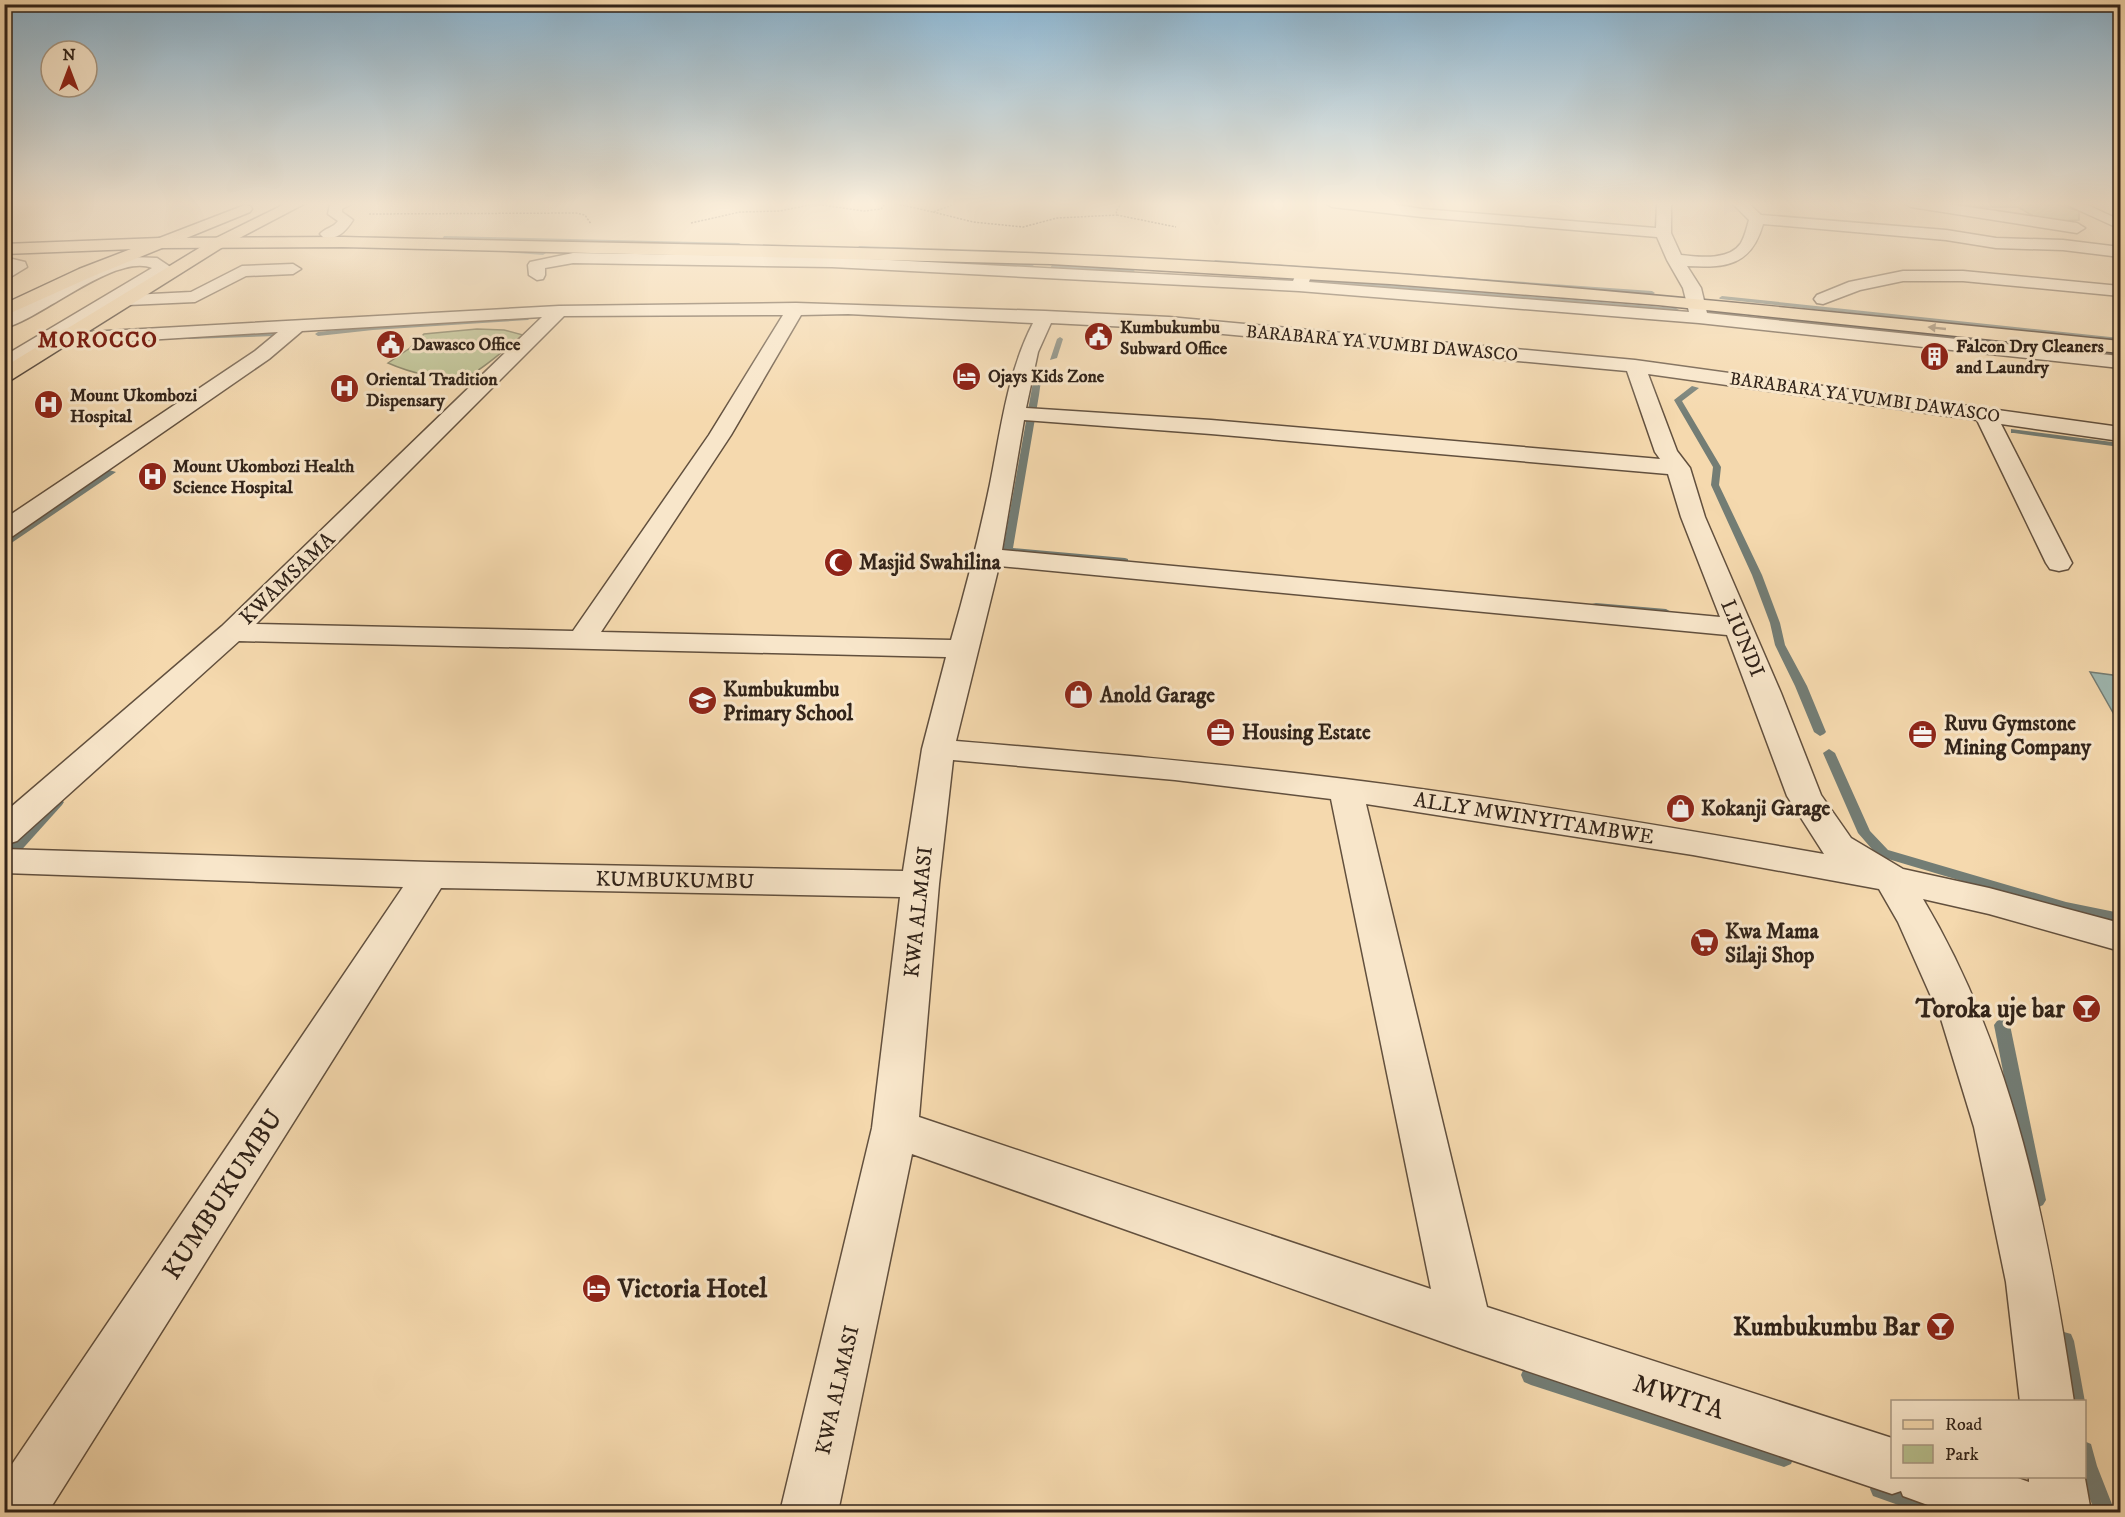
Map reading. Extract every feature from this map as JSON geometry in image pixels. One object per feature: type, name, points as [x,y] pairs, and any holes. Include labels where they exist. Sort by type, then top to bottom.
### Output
[{"type":"main road","points":[[8,307],[83,274]]},
{"type":"main road","points":[[4,376],[170,274]]},
{"type":"main road","points":[[1223,274],[1301,280]]},
{"type":"main road","points":[[1445,274],[1696,303],[2121,347]]},
{"type":"main road","points":[[1696,303],[1714,289]]},
{"type":"main road","points":[[1818,298],[1859,302]]},
{"type":"street","points":[[4,323],[95,274]]},
{"type":"street","points":[[4,364],[154,274]]},
{"type":"street","points":[[128,300],[195,297],[237,274]]},
{"type":"street","points":[[1682,274],[1696,303]]},
{"type":"street","points":[[1818,298],[1855,285],[1903,276],[1963,276],[2121,291]]},
{"type":"street","points":[[1301,280],[1696,303],[2121,362]]},
{"type":"street","points":[[582,639],[728,424],[760,374],[796,308]]},
{"type":"street","name":"BARABARA YA VUMBI DAWASCO","points":[[64,339],[559,311],[796,308],[1044,316],[1169,323],[1635,366],[2121,434]]},
{"type":"street","name":"KWAMSAMA","points":[[4,833],[232,632],[559,311]]},
{"type":"street","name":"KWA ALMASI","points":[[809,1512],[895,1128],[920,884],[938,749],[988,557],[1013,413],[1028,352],[1044,316]]},
{"type":"street","points":[[4,531],[262,355],[296,327]]},
{"type":"street","name":"LIUNDI","points":[[1635,366],[1666,452],[1678,468],[1693,517],[1766,693],[1803,796],[1838,847],[1892,879]]},
{"type":"street","points":[[1013,413],[1211,427],[1678,468]]},
{"type":"street","points":[[1985,414],[2059,563]]},
{"type":"street","points":[[988,557],[1738,627]]},
{"type":"street","points":[[232,632],[963,649]]},
{"type":"street","name":"ALLY MWINYITAMBWE","points":[[938,749],[1175,770],[1346,790],[1693,843],[1892,879],[1989,901],[2121,937]]},
{"type":"street","points":[[1346,790],[1465,1325]]},
{"type":"street","name":"KUMBUKUMBU","points":[[4,861],[430,875],[920,884]]},
{"type":"street","name":"KUMBUKUMBU","points":[[15,1512],[430,875]]},
{"type":"street","points":[[1892,879],[1917,922],[1962,1019],[1997,1127],[2031,1282],[2047,1400]]},
{"type":"street","name":"MWITA","points":[[895,1128],[1465,1325],[1891,1465]]},
{"type":"street","points":[[1929,1478],[2032,1512]]},
{"type":"street","points":[[2057,1478],[2062,1512]]},
{"type":"green space","points":[[477,329],[504,330],[523,335],[487,364],[466,377],[437,377],[415,373],[388,363],[410,348],[424,334]]},
{"type":"water","points":[[2090,672],[2120,676],[2120,725]]},
{"type":"waterway","points":[[1381,274],[1652,293]]},
{"type":"waterway","points":[[1313,281],[1676,310]]},
{"type":"waterway","points":[[1722,298],[2120,340]]},
{"type":"waterway","points":[[1710,313],[1738,316]]},
{"type":"waterway","points":[[1766,318],[2120,356]]},
{"type":"waterway","points":[[318,334],[373,328],[526,319]]},
{"type":"waterway","points":[[189,337],[275,334]]},
{"type":"waterway","points":[[1053,358],[1060,339]]},
{"type":"waterway","points":[[1038,373],[1029,439],[1008,550],[1125,561]]},
{"type":"waterway","points":[[1695,388],[1678,400],[1717,467],[1715,485],[1757,575],[1775,623],[1780,645],[1801,686],[1820,732]]},
{"type":"waterway","points":[[2014,431],[2120,445]]},
{"type":"waterway","points":[[4,545],[112,472]]},
{"type":"waterway","points":[[1596,606],[1666,612]]},
{"type":"waterway","points":[[1829,753],[1864,833],[1883,853],[2066,907],[2120,918]]},
{"type":"waterway","points":[[12,852],[58,802]]},
{"type":"waterway","points":[[2002,1025],[2037,1200]]},
{"type":"waterway","points":[[2064,1341],[2075,1400]]},
{"type":"waterway","points":[[1531,1375],[1784,1457]]},
{"type":"waterway","points":[[2086,1461],[2105,1512]]},
{"type":"waterway","points":[[1880,1489],[1918,1501]]},
{"type":"place","name":"Kumbukumbu Subward Office","points":[[1099,337]]},
{"type":"place","name":"Dawasco Office","points":[[391,344]]},
{"type":"place","name":"Falcon Dry Cleaners and Laundry","points":[[1935,356]]},
{"type":"place","name":"Ojays Kids Zone","points":[[967,376]]},
{"type":"place","name":"Oriental Tradition Dispensary","points":[[345,389]]},
{"type":"place","name":"Mount Ukombozi Hospital","points":[[49,405]]},
{"type":"place","name":"Mount Ukombozi Health Science Hospital","points":[[152,476]]},
{"type":"place","name":"Masjid Swahilina","points":[[838,562]]},
{"type":"place","name":"Anold Garage","points":[[1079,695]]},
{"type":"place","name":"Kumbukumbu Primary School","points":[[702,701]]},
{"type":"place","name":"Housing Estate","points":[[1221,732]]},
{"type":"place","name":"Ruvu Gymstone Mining Company","points":[[1923,735]]},
{"type":"place","name":"Kokanji Garage","points":[[1680,808]]},
{"type":"place","name":"Kwa Mama Silaji Shop","points":[[1704,943]]},
{"type":"place","name":"Toroka uje bar","points":[[2086,1008]]},
{"type":"place","name":"Victoria Hotel","points":[[597,1288]]},
{"type":"place","name":"Kumbukumbu Bar","points":[[1941,1326]]},
{"type":"district","name":"MOROCCO","points":[[98,339]]}]
